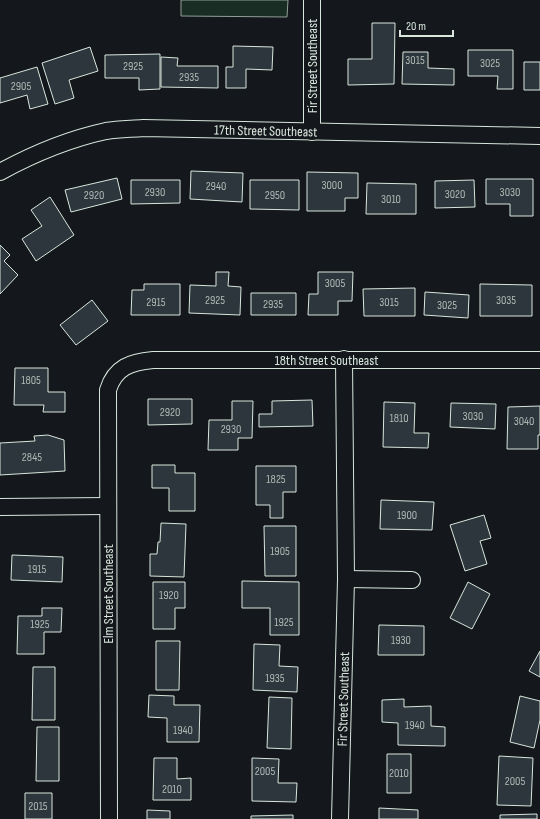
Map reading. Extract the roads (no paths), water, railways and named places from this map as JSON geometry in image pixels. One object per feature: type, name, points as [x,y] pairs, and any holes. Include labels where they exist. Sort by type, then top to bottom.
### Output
[{"type":"street","name":"Fir Street Southeast","points":[[312,0],[312,132]]},
{"type":"street","name":"17th Street Southeast","points":[[0,172],[22,160],[58,145],[108,131],[143,128],[540,136]]},
{"type":"street","name":"Fir Street Southeast","points":[[340,819],[346,579],[344,359]]},
{"type":"street","name":"18th Street Southeast","points":[[117,372],[137,361],[153,360],[540,360]]},
{"type":"street","name":"Elm Street Southeast","points":[[109,819],[107,506],[108,390],[111,380],[117,372]]},
{"type":"street","points":[[0,507],[107,506]]},
{"type":"street","points":[[346,579],[412,580]]}]
